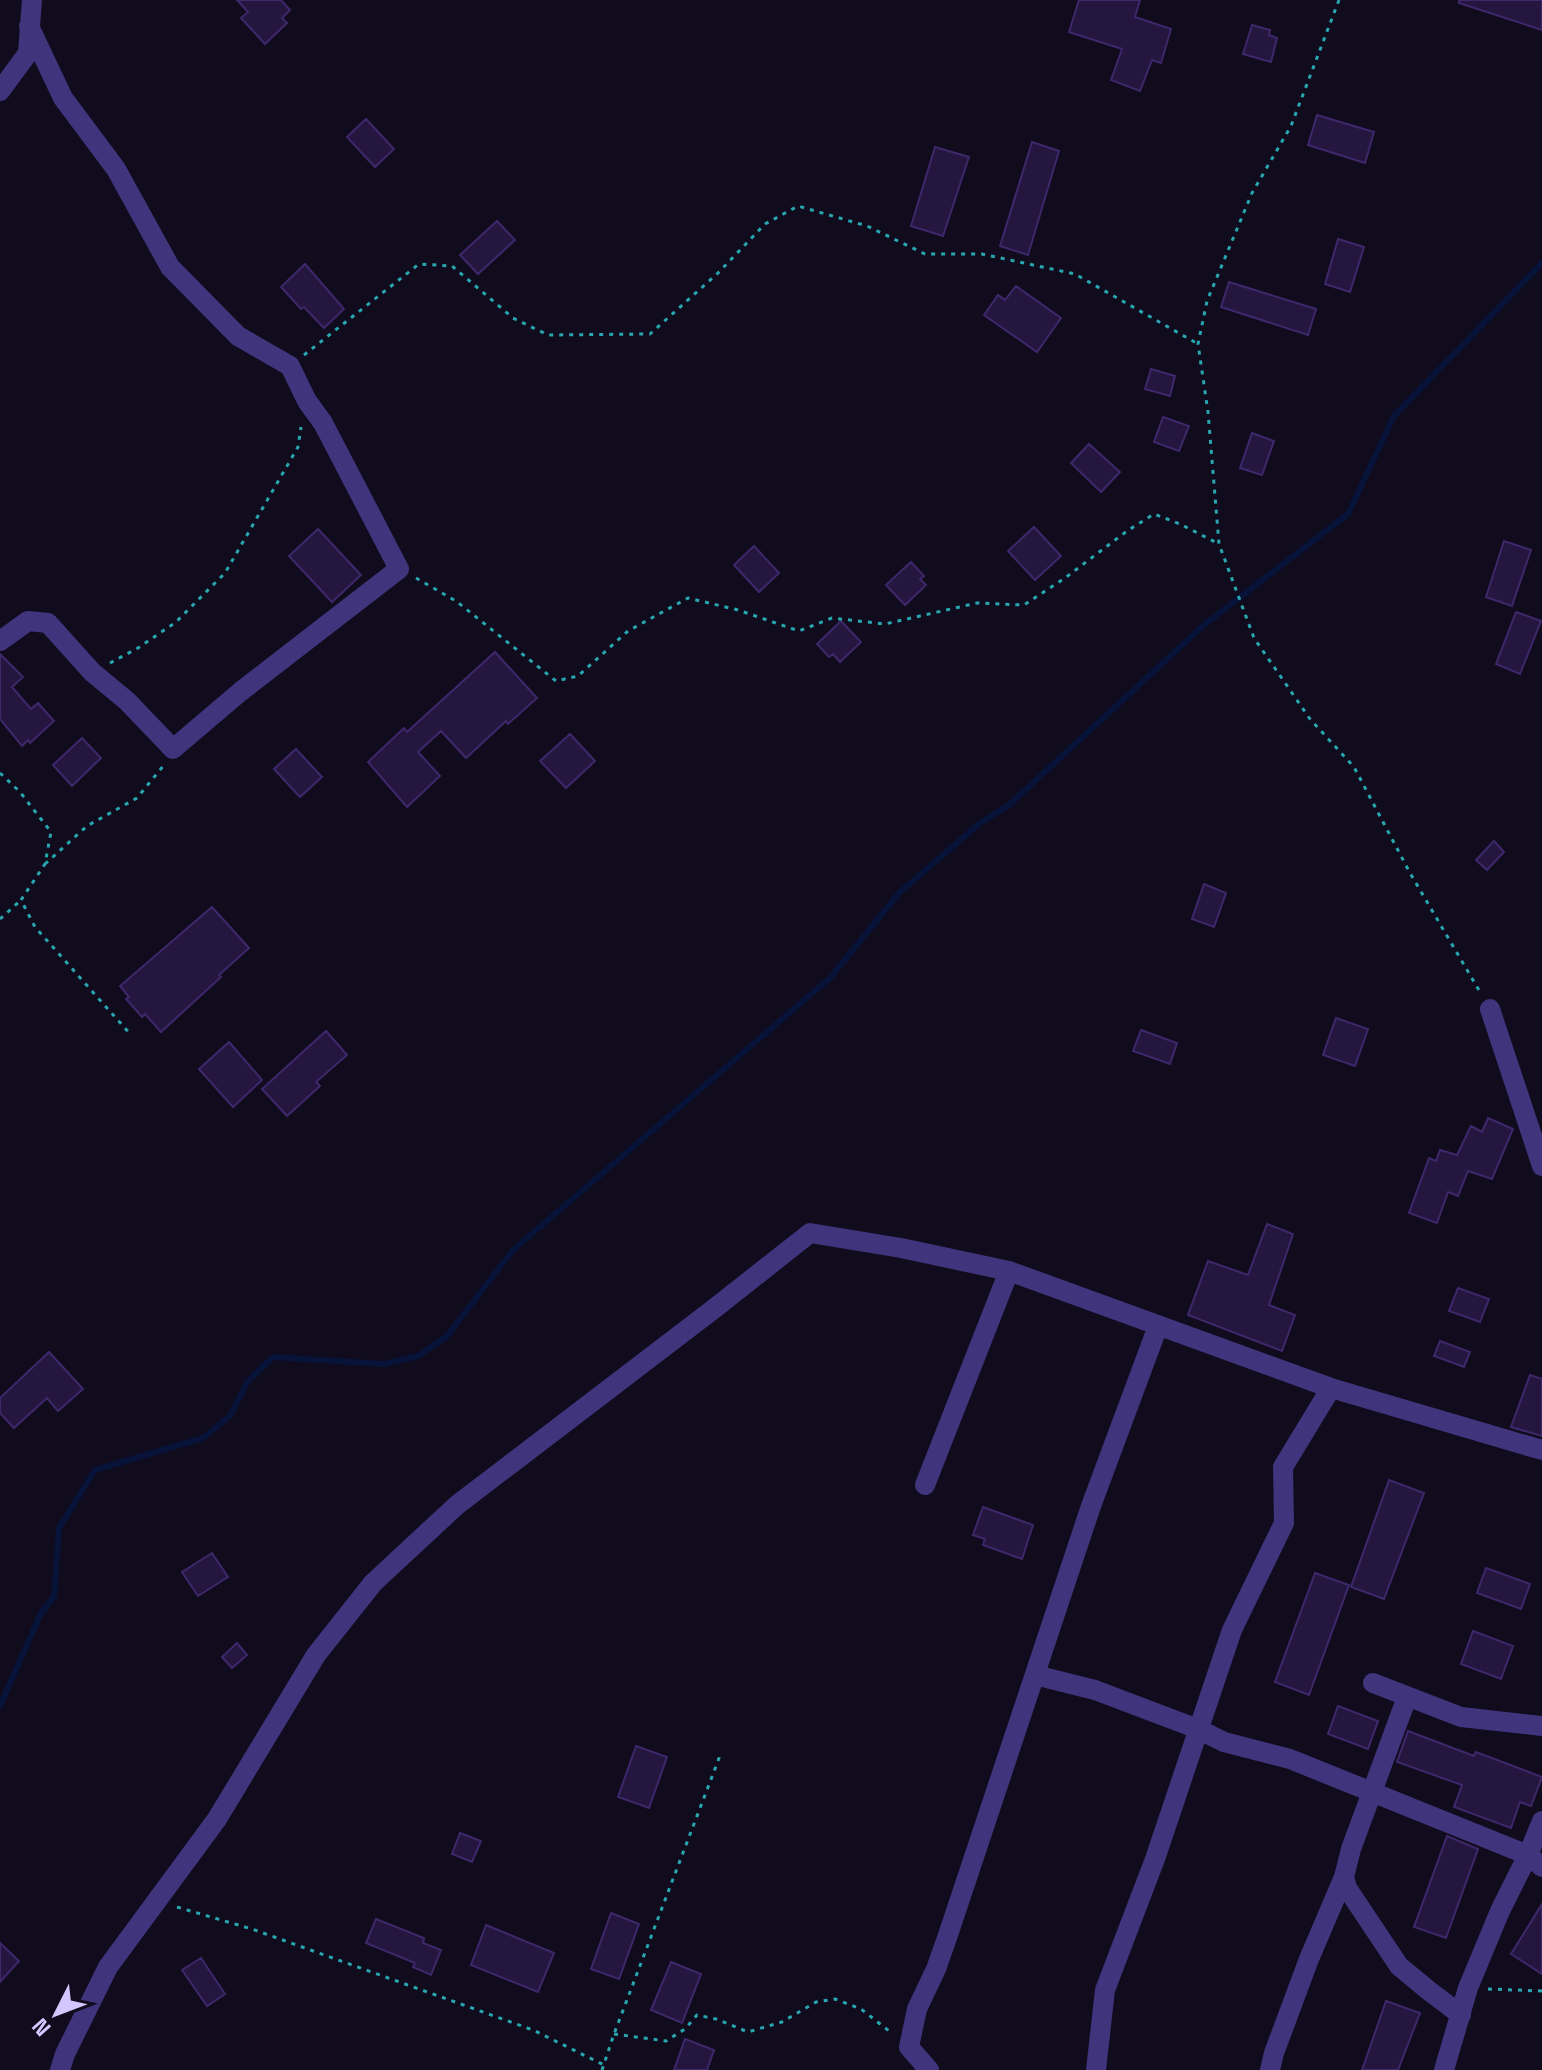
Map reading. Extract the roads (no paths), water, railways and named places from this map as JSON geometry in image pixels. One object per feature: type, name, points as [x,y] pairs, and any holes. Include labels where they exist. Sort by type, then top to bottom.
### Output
[{"type":"street","points":[[0,91],[28,53],[32,0]]},
{"type":"street","points":[[0,641],[28,621],[48,623],[92,672],[127,701],[173,749],[240,692],[399,569],[290,366],[238,336],[170,267],[116,169],[63,98],[29,26]]},
{"type":"street","points":[[1490,1009],[1542,1166]]},
{"type":"street","points":[[60,2070],[108,1967],[217,1819],[316,1655],[373,1583],[457,1505],[810,1233],[1009,1271],[1331,1388],[1542,1450]]},
{"type":"street","points":[[925,1485],[1009,1271]]},
{"type":"street","points":[[929,2070],[909,2047],[917,2009],[948,1935],[1091,1506],[1158,1326]]},
{"type":"street","points":[[1096,2070],[1105,1990],[1155,1859],[1232,1630],[1284,1523],[1283,1467],[1331,1388]]},
{"type":"street","points":[[1035,1675],[1095,1690],[1224,1742],[1290,1759],[1535,1861]]},
{"type":"street","points":[[1373,1683],[1461,1717],[1542,1726]]},
{"type":"street","points":[[1270,2070],[1309,1959],[1344,1877],[1351,1849],[1407,1697]]},
{"type":"street","points":[[1444,2070],[1468,1988],[1500,1911],[1535,1861],[1542,1821]]},
{"type":"street","points":[[1344,1877],[1347,1888],[1399,1966],[1461,2015]]},
{"type":"waterway","points":[[0,1706],[41,1613],[54,1597],[59,1528],[95,1470],[203,1438],[230,1416],[248,1381],[273,1357],[384,1364],[418,1356],[447,1336],[513,1250],[830,978],[899,893],[980,823],[1009,805],[1204,625],[1348,514],[1394,416],[1542,263]]}]
